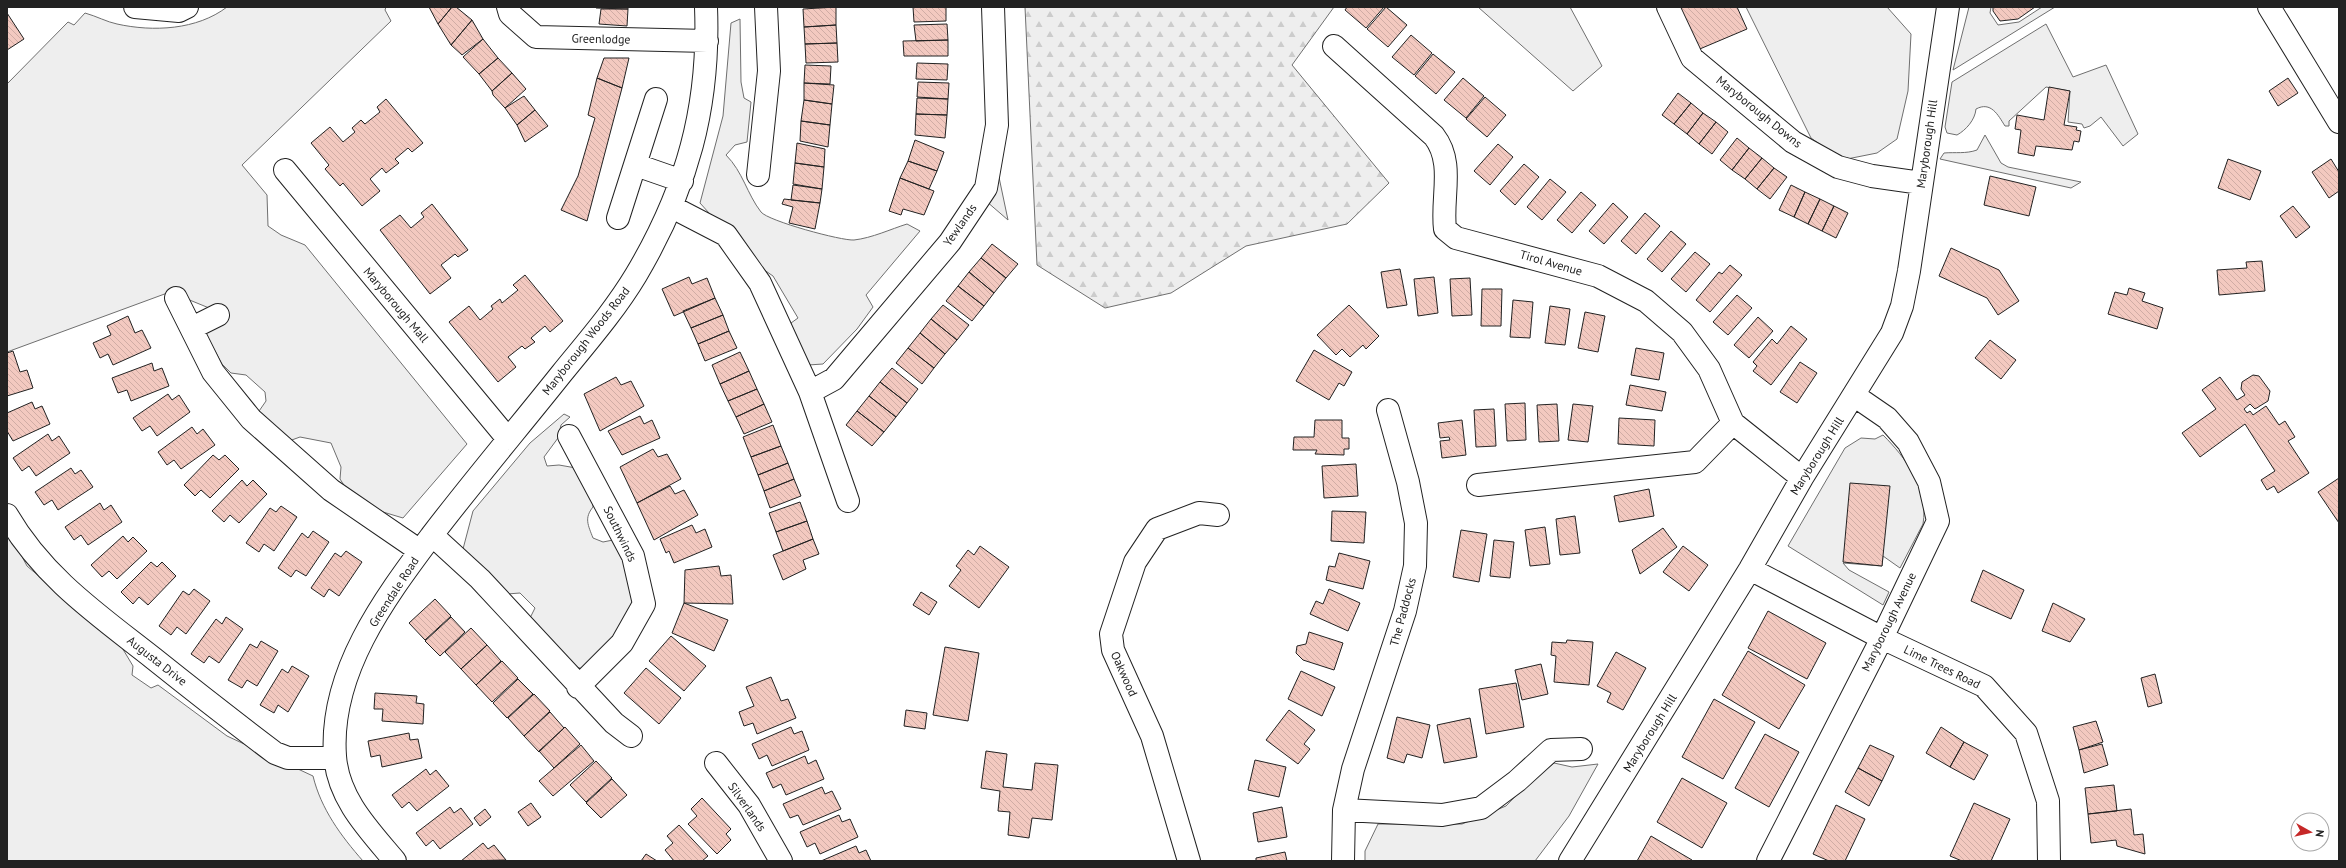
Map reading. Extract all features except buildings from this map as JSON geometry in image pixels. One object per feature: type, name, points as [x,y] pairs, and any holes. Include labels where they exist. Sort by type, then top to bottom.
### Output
[{"type":"street","points":[[135,7],[183,9]]},
{"type":"street","name":"Greenlodge","points":[[508,7],[510,14],[536,37],[707,41]]},
{"type":"street","name":"Maryborough Woods Road","points":[[426,543],[467,489],[613,309],[636,274],[672,207],[682,181],[700,112],[707,41],[706,7]]},
{"type":"street","points":[[758,176],[769,71],[766,7]]},
{"type":"street","name":"Yewlands","points":[[810,392],[834,379],[950,242],[986,188],[997,125],[993,7]]},
{"type":"street","name":"Maryborough Downs","points":[[1668,7],[1692,58],[1793,142],[1838,167],[1872,176],[1921,183]]},
{"type":"street","points":[[2269,7],[2339,122]]},
{"type":"street","name":"Maryborough Hill","points":[[1570,861],[1750,569],[1802,478],[1855,396],[1892,333],[1902,306],[1921,183],[1944,9]]},
{"type":"street","name":"Tirol Avenue","points":[[1334,46],[1434,136],[1442,146],[1446,160],[1443,213],[1445,229],[1456,238],[1598,276],[1646,301],[1682,332],[1709,369],[1733,423],[1802,478]]},
{"type":"street","points":[[618,218],[656,99]]},
{"type":"street","points":[[636,165],[682,181]]},
{"type":"street","name":"Maryborough Mall","points":[[285,170],[508,439]]},
{"type":"street","points":[[672,207],[726,236],[760,283],[810,392],[848,501]]},
{"type":"street","name":"Greendale Road","points":[[176,298],[213,372],[251,419],[331,490],[426,543],[384,602],[355,655],[336,713],[335,758],[346,796],[356,814],[395,861]]},
{"type":"street","points":[[192,328],[218,315]]},
{"type":"street","name":"Maryborough Avenue","points":[[1768,861],[1882,638],[1938,521],[1930,482],[1908,442],[1887,418],[1855,396]]},
{"type":"street","name":"The Paddocks","points":[[1343,861],[1344,810],[1353,770],[1405,611],[1415,566],[1416,522],[1408,482],[1388,410]]},
{"type":"street","points":[[1478,485],[1695,462],[1733,423]]},
{"type":"street","name":"Southwinds","points":[[569,436],[633,556],[644,604],[622,643],[578,687]]},
{"type":"street","name":"Oakwood","points":[[1189,861],[1152,736],[1112,650],[1111,634],[1135,562],[1157,529],[1199,513],[1218,516]]},
{"type":"street","name":"Augusta Drive","points":[[7,515],[19,535],[50,573],[87,606],[269,749],[288,758],[335,758]]},
{"type":"street","points":[[426,543],[480,579],[578,687],[614,724],[631,736]]},
{"type":"street","name":"Lime Trees Road","points":[[1750,569],[1882,638],[1984,686],[2026,733],[2048,801],[2049,861]]},
{"type":"street","points":[[1344,810],[1442,815],[1481,808],[1517,781],[1551,750],[1581,749]]},
{"type":"street","name":"Silverlands","points":[[716,763],[749,805],[774,858]]},
{"type":"green space","points":[[227,7],[386,7],[385,10],[391,21],[242,165],[267,195],[268,226],[281,235],[305,245],[467,444],[403,518],[383,512],[349,493],[340,479],[341,467],[331,443],[300,437],[289,441],[257,414],[266,401],[265,392],[246,375],[231,373],[222,364],[204,331],[214,310],[170,292],[7,352],[7,84],[68,22],[74,25],[85,13],[109,22],[131,27],[160,28],[189,25],[215,15]]},
{"type":"green space","points":[[1025,7],[1334,7],[1292,65],[1389,183],[1347,224],[1246,246],[1171,293],[1105,308],[1037,265]]},
{"type":"green space","points":[[1478,7],[1570,7],[1602,66],[1573,91]]},
{"type":"green space","points":[[1746,7],[1887,7],[1911,34],[1908,91],[1897,139],[1877,153],[1842,160],[1811,138]]},
{"type":"green space","points":[[1969,7],[1991,7],[1990,13],[1998,25],[2019,22],[2042,7],[2055,7],[1953,70]]},
{"type":"green space","points":[[740,19],[741,82],[744,98],[751,102],[747,142],[735,145],[726,155],[737,169],[761,212],[790,225],[821,234],[854,240],[907,224],[920,231],[866,295],[873,307],[857,329],[823,364],[808,365],[792,341],[791,323],[798,318],[773,276],[754,263],[700,203],[723,116],[731,23]]},
{"type":"green space","points":[[2046,24],[2073,77],[2106,65],[2138,134],[2123,146],[2101,117],[2090,126],[2084,128],[2082,124],[2068,122],[2070,91],[2046,87],[2009,121],[2009,126],[2005,126],[1994,110],[1981,107],[1976,109],[1972,121],[1960,133],[1957,135],[1947,133],[1945,127],[1952,82]]},
{"type":"green space","points":[[1985,135],[2001,163],[2008,167],[2081,182],[2071,188],[1940,159],[1944,153],[1977,150]]},
{"type":"green space","points":[[996,163],[1008,220],[986,201]]},
{"type":"green space","points":[[564,414],[570,417],[561,425],[558,438],[544,457],[547,466],[559,465],[576,468],[592,494],[593,507],[588,515],[588,522],[593,538],[603,542],[613,540],[624,557],[635,605],[603,654],[583,669],[573,666],[530,618],[535,608],[520,593],[507,594],[463,549],[473,511],[530,443]]},
{"type":"green space","points":[[1883,435],[1900,454],[1914,475],[1923,499],[1924,511],[1923,524],[1900,568],[1883,556],[1882,566],[1843,563],[1849,570],[1889,592],[1883,605],[1788,546],[1845,448],[1861,438],[1875,439]]},
{"type":"green space","points":[[7,528],[27,566],[121,646],[133,666],[132,675],[151,688],[158,685],[227,736],[313,776],[321,800],[333,822],[363,861],[7,861]]},
{"type":"green space","points":[[1554,763],[1572,767],[1598,764],[1569,816],[1535,861],[1365,861],[1365,851],[1378,824],[1462,824],[1506,806],[1531,780]]}]
